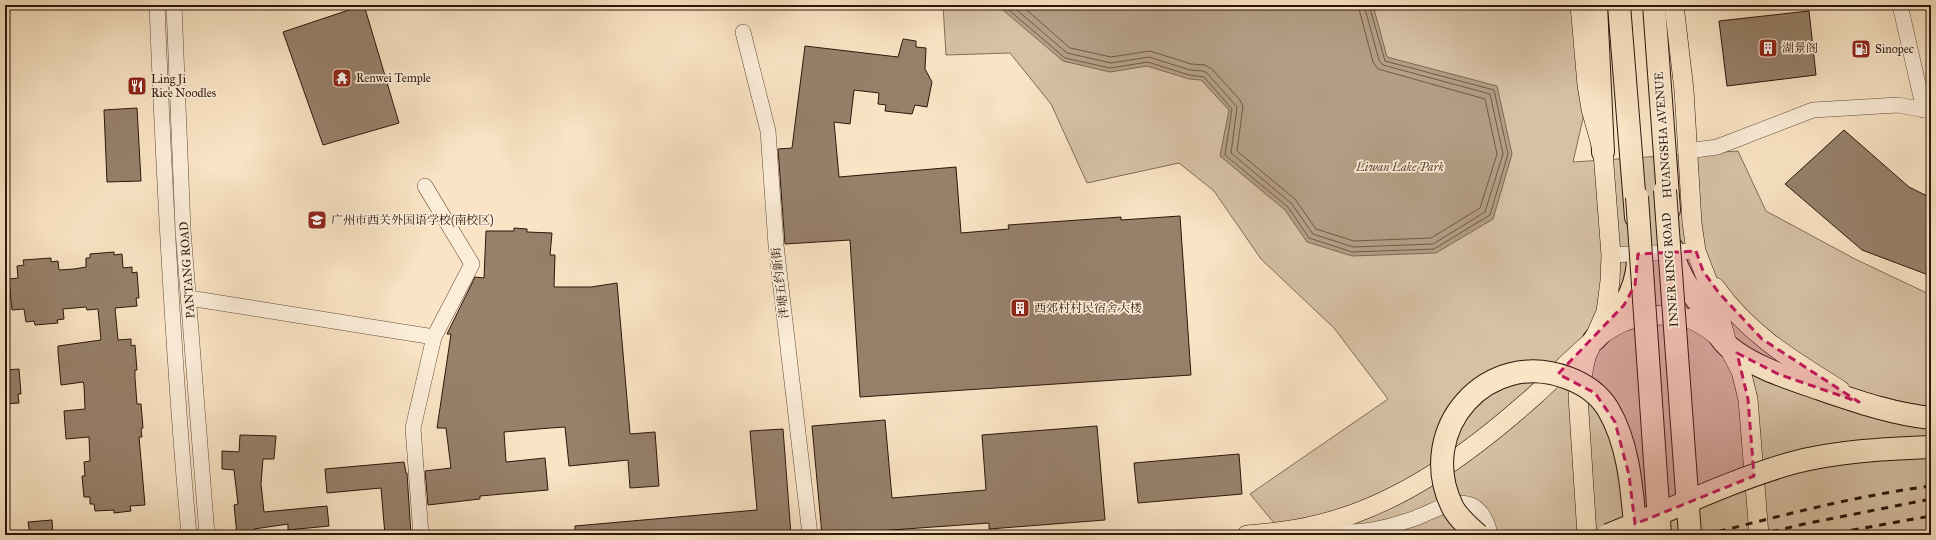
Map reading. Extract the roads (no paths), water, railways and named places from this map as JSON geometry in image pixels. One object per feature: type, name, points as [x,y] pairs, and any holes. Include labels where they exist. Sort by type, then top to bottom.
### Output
[{"type":"highway","points":[[1596,5],[1603,152]]},
{"type":"highway","points":[[1594,340],[1614,318],[1631,293],[1637,276],[1638,254],[1619,5]]},
{"type":"highway","points":[[1622,5],[1660,535]]},
{"type":"highway","name":"HUANGSHA AVENUE","points":[[1652,5],[1673,252],[1693,274],[1728,346]]},
{"type":"highway","name":"INNER RING ROAD","points":[[1652,5],[1690,535]]},
{"type":"highway","points":[[1728,346],[1746,358],[1778,374],[1888,411],[1927,418]]},
{"type":"highway","points":[[1478,535],[1464,522],[1452,507],[1446,492],[1443,474],[1445,440],[1451,423],[1468,398],[1494,379],[1526,371],[1557,373],[1576,381],[1595,393],[1607,407],[1615,422],[1623,444],[1629,475],[1636,535]]},
{"type":"highway","points":[[1608,535],[1745,479],[1793,463],[1842,453],[1931,447]]},
{"type":"main road","points":[[1580,5],[1588,91],[1596,130],[1603,152],[1611,255],[1610,281],[1606,312],[1586,357],[1578,396],[1587,535]]},
{"type":"main road","points":[[1674,5],[1684,90],[1692,223],[1696,250],[1693,274],[1718,311],[1728,346],[1741,371],[1748,399],[1759,535]]},
{"type":"main road","points":[[1693,274],[1762,339]]},
{"type":"main road","points":[[1718,311],[1762,339],[1785,356],[1859,402]]},
{"type":"main road","points":[[1247,535],[1288,531],[1316,526],[1378,504],[1424,480],[1499,427],[1594,340],[1621,322],[1636,318],[1671,316],[1690,319],[1710,329],[1728,346]]},
{"type":"street","points":[[157,5],[165,205],[189,535]]},
{"type":"street","name":"PANTANG ROAD","points":[[174,5],[183,230],[207,535]]},
{"type":"street","points":[[1687,151],[1717,147],[1813,110],[1898,105],[1927,110],[1900,5]]},
{"type":"street","name":"泮塘五约新街","points":[[743,32],[768,131],[776,245],[810,535]]},
{"type":"street","points":[[421,535],[413,428],[434,337],[472,264],[425,186]]},
{"type":"street","points":[[1611,255],[1696,250]]},
{"type":"street","points":[[189,298],[434,337]]},
{"type":"street","points":[[1288,531],[1366,531],[1394,524],[1447,506],[1469,504],[1477,509],[1485,519],[1490,535]]},
{"type":"water","points":[[997,5],[1373,5],[1387,57],[1497,86],[1512,154],[1493,219],[1436,253],[1352,256],[1307,242],[1285,210],[1220,156],[1229,110],[1201,80],[1189,79],[1147,66],[1110,72],[1063,61]]},
{"type":"railway","points":[[1705,535],[1845,501],[1931,486]]},
{"type":"railway","points":[[1758,535],[1804,524],[1931,499]]},
{"type":"railway","points":[[1824,535],[1931,516]]},
{"type":"railway","points":[[1917,535],[1931,532]]},
{"type":"place","name":"湖景阁","points":[[1768,48]]},
{"type":"place","name":"Sinopec","points":[[1861,49]]},
{"type":"place","name":"Renwei Temple","points":[[342,78]]},
{"type":"place","name":"Ling Ji Rice Noodles","points":[[137,86]]},
{"type":"place","name":"广州市西关外国语学校(南校区)","points":[[317,220]]},
{"type":"place","name":"西郊村村民宿舍大楼","points":[[1020,308]]},
{"type":"park label","name":"Liwan Lake Park","points":[[1400,167]]}]
